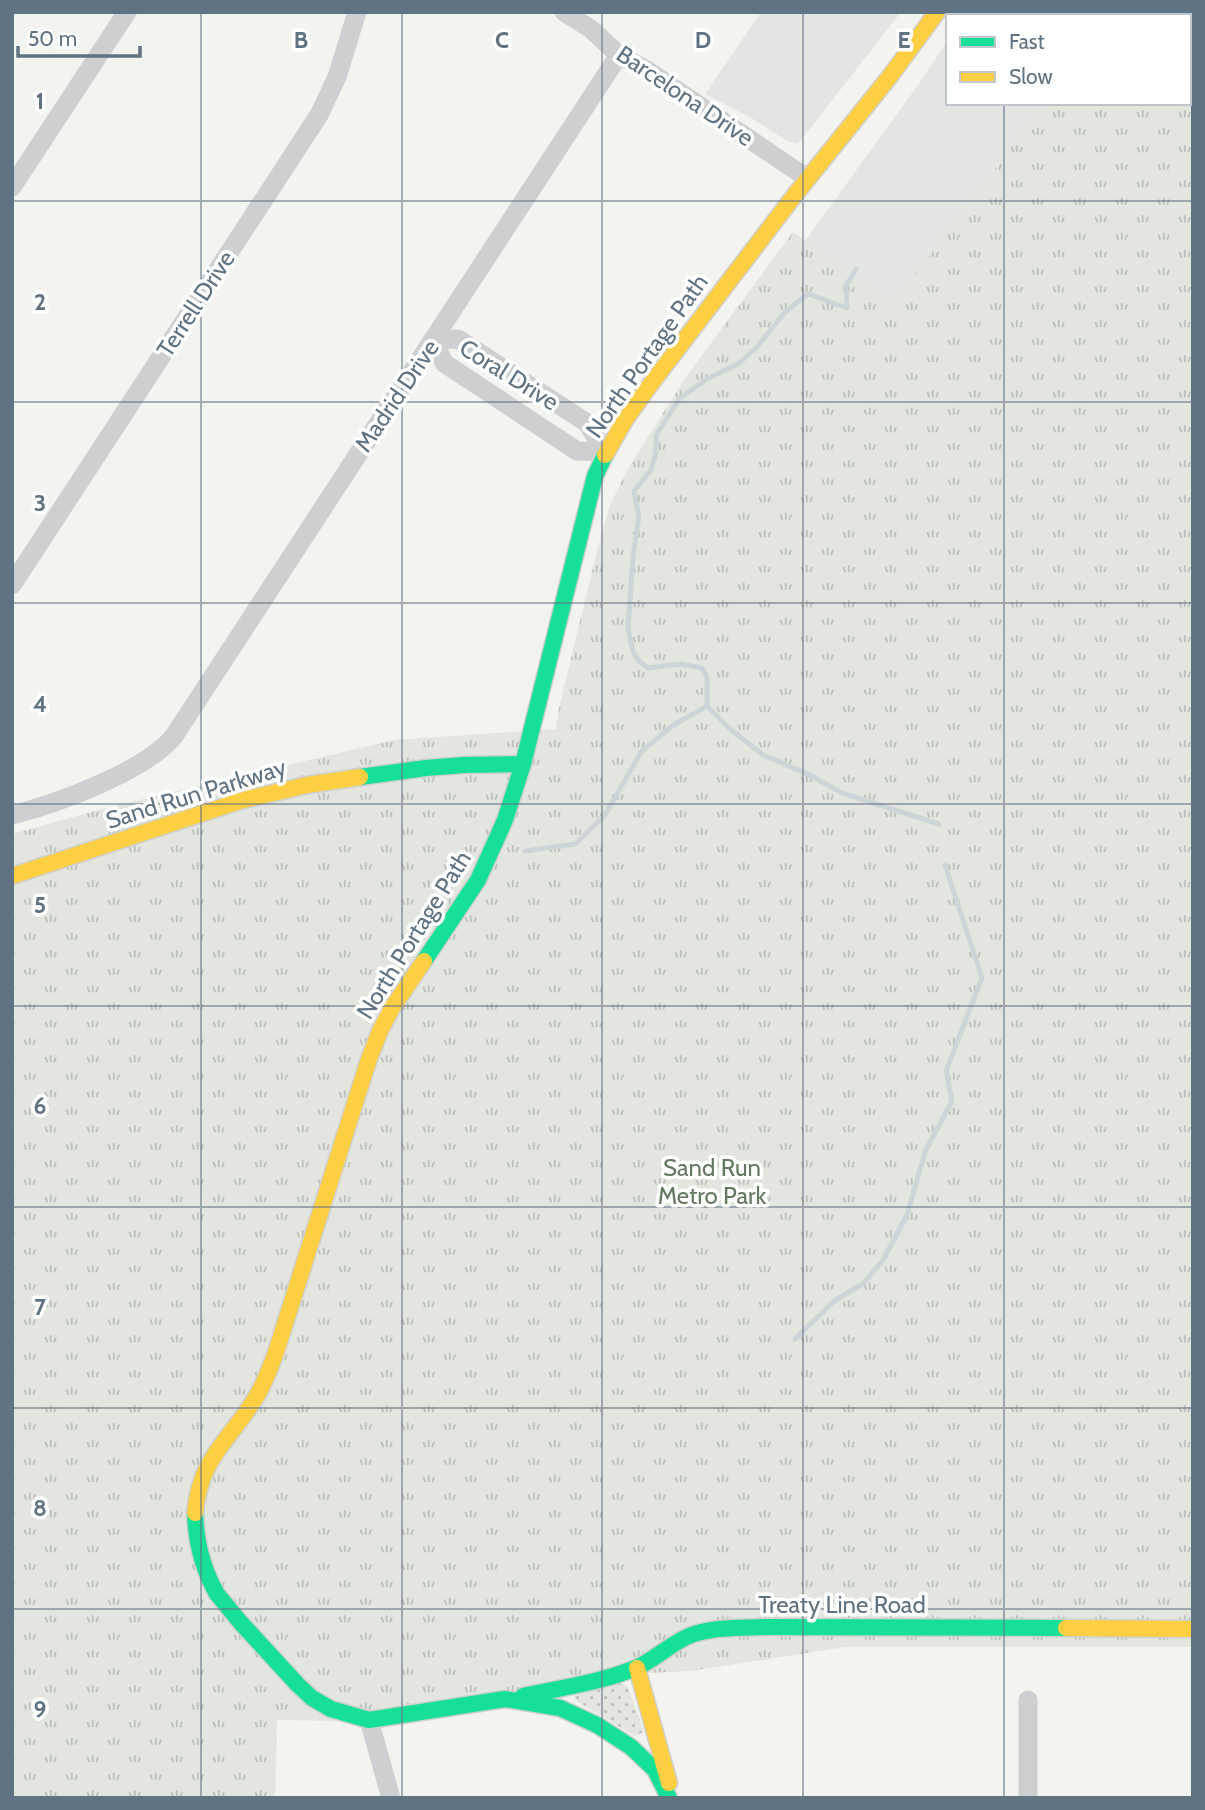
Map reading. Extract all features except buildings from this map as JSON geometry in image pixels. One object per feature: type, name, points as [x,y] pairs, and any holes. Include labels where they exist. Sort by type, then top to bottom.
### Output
[{"type":"main road","name":"North Portage Path","points":[[671,1798],[655,1770],[631,1747],[597,1724],[560,1708],[505,1699],[369,1720],[351,1717],[318,1703],[234,1616],[215,1591],[204,1567],[197,1540],[195,1513],[200,1485],[211,1460],[253,1403],[265,1379],[380,1031],[398,998],[478,880],[505,820],[523,765],[595,476],[605,452],[628,416],[745,258],[895,71],[937,12]]},
{"type":"main road","name":"Sand Run Parkway","points":[[12,876],[243,800],[307,785],[426,768],[523,765]]},
{"type":"main road","name":"Treaty Line Road","points":[[505,1699],[610,1678],[637,1668],[694,1634],[718,1630],[765,1627],[1193,1629]]},
{"type":"main road","name":"North Portage Path","points":[[637,1668],[671,1798]]},
{"type":"street","points":[[12,187],[127,12]]},
{"type":"street","name":"Terrell Drive","points":[[12,586],[319,115],[337,77],[356,12]]},
{"type":"street","name":"Barcelona Drive","points":[[564,12],[591,29],[619,55],[647,70],[807,178]]},
{"type":"street","name":"Madrid Drive","points":[[12,815],[52,803],[128,770],[167,745],[619,55]]},
{"type":"street","name":"Coral Drive","points":[[458,339],[555,402],[587,423],[605,452],[577,451],[444,363],[433,340],[458,339]]},
{"type":"street","points":[[1028,1700],[1028,1798]]},
{"type":"street","points":[[369,1720],[391,1798]]},
{"type":"shaded area","points":[[761,12],[901,12],[798,144],[787,141],[753,119],[705,94]]},
{"type":"shaded area","points":[[1088,12],[1094,14],[964,14]]},
{"type":"shaded area","points":[[946,43],[946,105],[1043,105],[893,304],[805,241]]},
{"type":"green space","name":"Sand Run Metro Park","points":[[1193,12],[1193,1647],[845,1647],[691,1671],[606,1675],[338,1721],[277,1720],[275,1798],[12,1798],[12,834],[110,807],[394,740],[556,729],[610,505],[629,467],[686,377],[793,232],[893,304],[1043,105],[1191,105],[1191,14],[1115,14]]},
{"type":"green space","points":[[621,1683],[628,1687],[644,1732],[635,1736],[575,1700],[574,1696]]},
{"type":"waterway","points":[[856,269],[846,286],[847,308],[808,294],[785,312],[756,348],[738,364],[707,379],[680,398],[656,435],[656,453],[651,470],[634,491],[639,516],[628,629],[633,652],[648,668],[681,664],[702,668],[707,677],[707,706],[763,755],[808,774],[842,793],[939,824]]},
{"type":"waterway","points":[[525,851],[575,844],[605,815],[641,752],[672,726],[707,706]]},
{"type":"waterway","points":[[795,1339],[834,1301],[864,1283],[883,1260],[907,1215],[925,1152],[952,1101],[946,1071],[982,978],[945,865]]},
{"type":"traffic: fast","points":[[424,961],[478,880],[505,820],[523,764],[595,476],[605,455]]},
{"type":"traffic: fast","points":[[360,777],[426,768],[523,764]]},
{"type":"traffic: fast","points":[[195,1513],[201,1555],[217,1594],[312,1698],[331,1709],[369,1720],[505,1699],[560,1708],[597,1725],[631,1747],[655,1770],[669,1798]]},
{"type":"traffic: fast","points":[[523,1696],[620,1674],[649,1661],[686,1637],[720,1629],[1066,1628]]},
{"type":"traffic: slow","points":[[605,455],[625,420],[650,385],[937,12]]},
{"type":"traffic: slow","points":[[12,876],[243,800],[307,785],[360,777]]},
{"type":"traffic: slow","points":[[195,1513],[202,1479],[208,1465],[257,1396],[276,1352],[380,1031],[424,961]]},
{"type":"traffic: slow","points":[[1066,1628],[1193,1629]]},
{"type":"traffic: slow","points":[[637,1668],[669,1783]]}]
